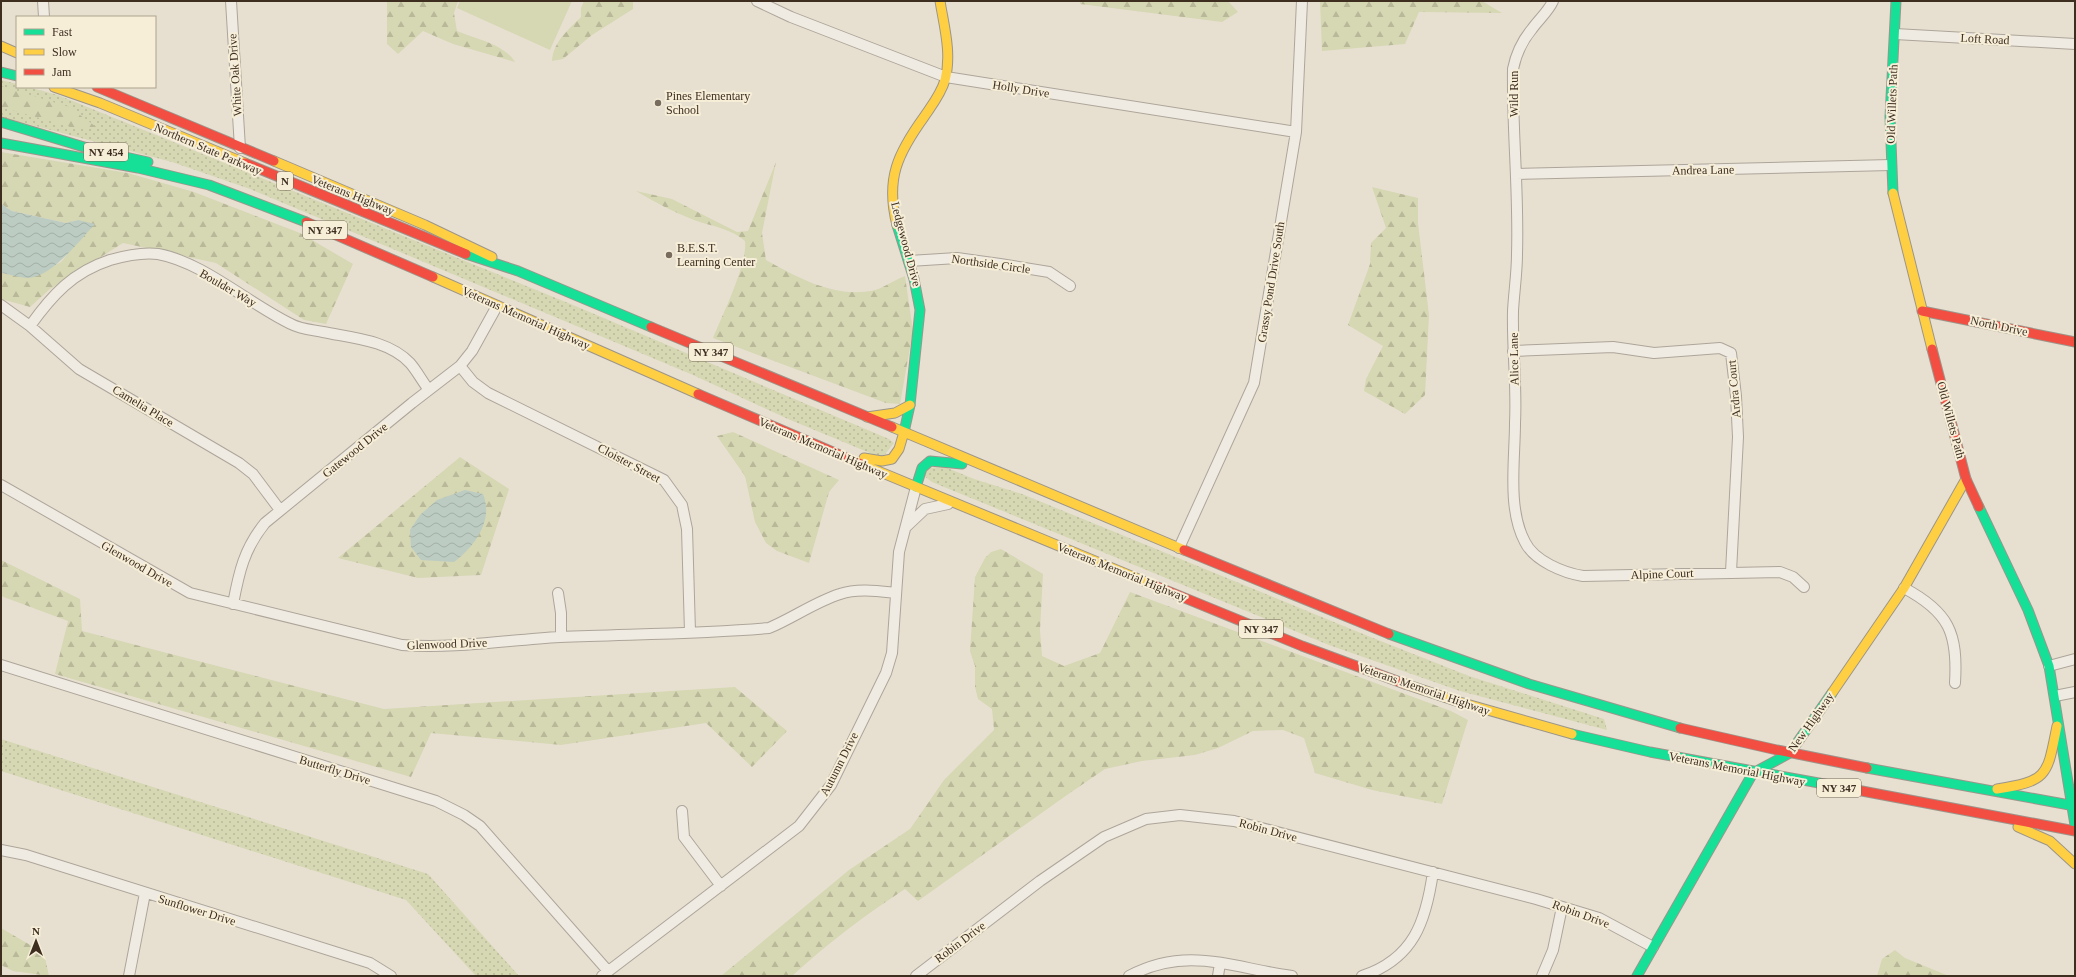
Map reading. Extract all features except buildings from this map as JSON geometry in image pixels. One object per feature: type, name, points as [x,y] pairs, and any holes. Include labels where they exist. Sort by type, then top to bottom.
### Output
[{"type":"main road","name":"Ledgewood Drive","points":[[815,445],[880,462],[888,462],[898,454],[910,405],[920,310],[919,295],[895,211],[892,187],[894,167],[901,151],[940,93],[946,77],[946,45],[940,1]]},
{"type":"main road","name":"Old Willets Path","points":[[1896,1],[1890,117],[1893,197],[1966,479],[2028,610],[2049,666],[2074,806],[2075,825]]},
{"type":"main road","points":[[1,46],[16,53]]},
{"type":"main road","points":[[1,72],[16,76]]},
{"type":"main road","name":"Northern State Parkway","points":[[57,88],[100,103],[473,257],[518,271]]},
{"type":"main road","name":"Veterans Highway","points":[[99,88],[425,225],[477,248],[518,271]]},
{"type":"main road","name":"NY 454","points":[[1,122],[94,150],[140,159],[209,185]]},
{"type":"main road","points":[[1,143],[138,168],[209,185]]},
{"type":"main road","name":"Veterans Memorial Highway","points":[[209,185],[315,225],[815,445],[953,503],[1302,646],[1394,681],[1552,729],[1650,752],[1976,814],[2075,831]]},
{"type":"main road","name":"NY 347","points":[[518,271],[1383,632],[1514,679],[1639,717],[1790,753],[2074,806]]},
{"type":"main road","name":"North Drive","points":[[1922,310],[2075,342]]},
{"type":"main road","points":[[866,417],[894,413],[903,410],[910,405]]},
{"type":"main road","points":[[916,487],[922,468],[930,461],[938,460],[993,470]]},
{"type":"main road","name":"New Highway","points":[[1753,772],[1790,753],[1904,588],[1966,479]]},
{"type":"main road","points":[[1989,791],[2026,784],[2038,778],[2047,765],[2059,720]]},
{"type":"main road","points":[[1637,976],[1753,772]]},
{"type":"main road","points":[[1976,814],[2050,840],[2062,849],[2075,864]]},
{"type":"street","points":[[43,1],[44,16]]},
{"type":"street","name":"White Oak Drive","points":[[230,1],[240,148]]},
{"type":"street","name":"Holly Drive","points":[[757,1],[796,19],[946,77],[1296,132]]},
{"type":"street","name":"Grassy Pond Drive South","points":[[1179,548],[1254,382],[1296,132],[1302,1]]},
{"type":"street","name":"Wild Run","points":[[1516,174],[1513,69],[1516,52],[1531,30],[1549,10],[1553,1]]},
{"type":"street","name":"Loft Road","points":[[1895,34],[2075,44]]},
{"type":"street","name":"Andrea Lane","points":[[1516,174],[1891,165]]},
{"type":"street","name":"Alice Lane","points":[[1516,174],[1518,253],[1513,310],[1516,422],[1512,478],[1518,521],[1525,543]]},
{"type":"street","name":"Boulder Way","points":[[30,326],[42,308],[72,278],[97,265],[119,258],[141,254],[157,254],[175,259],[200,271],[292,325],[382,345],[398,352],[410,363],[429,390]]},
{"type":"street","name":"Northside Circle","points":[[909,261],[957,258],[1000,264],[1049,272],[1070,286]]},
{"type":"street","name":"Camelia Place","points":[[1,305],[30,326],[79,369],[239,463],[253,474],[280,510]]},
{"type":"street","name":"Gatewood Drive","points":[[232,604],[238,574],[246,552],[257,532],[280,510],[460,366],[472,351],[497,306]]},
{"type":"street","name":"Ardra Court","points":[[1513,351],[1613,347],[1654,352],[1720,348],[1731,353],[1733,358],[1738,437],[1731,572]]},
{"type":"street","name":"Cloister Street","points":[[460,366],[473,382],[488,393],[664,480],[682,505],[687,530],[690,632]]},
{"type":"street","name":"Glenwood Drive","points":[[1,485],[190,593],[402,645],[425,647],[561,637],[769,628],[791,619],[840,594],[867,590],[896,593]]},
{"type":"street","name":"Autumn Drive","points":[[605,974],[799,826],[831,785],[886,673],[892,653],[899,552],[916,487]]},
{"type":"street","name":"Autumn Drive","points":[[906,528],[925,509],[953,503]]},
{"type":"street","name":"Alpine Court","points":[[1525,543],[1540,558],[1553,567],[1568,573],[1583,576],[1780,572],[1793,577],[1804,587]]},
{"type":"street","points":[[1904,588],[1923,599],[1946,622],[1953,636],[1956,663],[1955,683]]},
{"type":"street","points":[[558,593],[561,613],[561,637]]},
{"type":"street","points":[[2049,666],[2075,659]]},
{"type":"street","name":"Butterfly Drive","points":[[1,665],[436,801],[464,815],[480,826],[605,974]]},
{"type":"street","points":[[2055,696],[2075,692]]},
{"type":"street","points":[[682,811],[684,837],[721,886]]},
{"type":"street","name":"Robin Drive","points":[[916,976],[1040,881],[1104,837],[1146,819],[1180,815],[1234,822],[1433,872],[1562,907],[1599,918],[1653,947]]},
{"type":"street","name":"Sunflower Drive","points":[[1,850],[26,855],[370,963],[391,976]]},
{"type":"street","points":[[1362,976],[1387,965],[1402,952],[1414,936],[1423,921],[1428,906],[1433,872]]},
{"type":"street","points":[[129,976],[145,893]]},
{"type":"street","points":[[1542,976],[1553,950],[1562,907]]},
{"type":"street","points":[[1129,976],[1146,967],[1165,961],[1187,959],[1220,963],[1292,976]]},
{"type":"street","points":[[1218,976],[1220,963]]},
{"type":"green space","points":[[387,1],[458,1],[454,13],[457,31],[497,46],[515,62],[453,44],[423,31],[398,54],[387,44]]},
{"type":"green space","points":[[460,1],[572,1],[550,50],[457,8]]},
{"type":"green space","points":[[584,1],[633,1],[633,9],[592,35],[563,59],[552,61],[558,42],[581,17],[581,8]]},
{"type":"green space","points":[[1080,1],[1228,1],[1238,12],[1222,22],[1080,4]]},
{"type":"green space","points":[[1320,1],[1482,1],[1502,13],[1419,12],[1405,44],[1322,51]]},
{"type":"green space","points":[[1,80],[16,84],[16,88],[32,88],[58,95],[573,305],[889,439],[894,443],[882,458],[788,419],[693,375],[250,189],[172,162],[1,117]]},
{"type":"green space","points":[[1,86],[69,107],[99,129],[71,127],[1,107]]},
{"type":"green space","points":[[1,152],[128,173],[194,192],[300,233],[353,264],[326,324],[304,320],[216,263],[123,243],[50,289],[30,307],[1,299],[1,273],[29,278],[61,262],[70,251],[78,220],[66,223],[12,211],[1,204]]},
{"type":"green space","points":[[776,162],[762,233],[766,260],[803,279],[829,289],[843,291],[871,291],[905,276],[913,331],[900,404],[886,403],[713,338],[739,276],[745,251],[745,241],[728,231],[679,214],[636,191],[672,199],[737,232],[748,231]]},
{"type":"green space","points":[[1372,187],[1418,198],[1418,223],[1429,315],[1425,395],[1405,414],[1364,391],[1366,379],[1383,346],[1348,325],[1370,264],[1371,243],[1386,228]]},
{"type":"green space","points":[[733,432],[839,480],[829,492],[809,563],[777,551],[766,543],[755,522],[745,476],[717,436]]},
{"type":"green space","points":[[460,457],[509,489],[481,575],[418,578],[338,558]]},
{"type":"green space","points":[[945,467],[974,479],[1022,494],[1469,676],[1604,719],[1607,730],[1460,691],[1329,645],[932,482],[924,476],[925,468]]},
{"type":"green space","points":[[1001,549],[1043,574],[1040,630],[1042,656],[1064,666],[1100,653],[1130,592],[1451,711],[1468,720],[1442,804],[1372,790],[1315,773],[1304,738],[1283,730],[1253,731],[1218,748],[1195,755],[1142,761],[1105,769],[918,901],[905,889],[847,930],[792,976],[721,976],[849,870],[910,829],[944,780],[994,730],[992,709],[978,699],[975,687],[975,666],[970,651],[975,577],[985,558],[991,552]]},
{"type":"green space","points":[[1,560],[80,599],[82,631],[384,709],[735,687],[787,731],[752,767],[706,723],[561,745],[431,733],[411,777],[55,674],[68,621],[1,596]]},
{"type":"green space","points":[[1,739],[428,874],[519,976],[476,976],[406,900],[1,771]]},
{"type":"green space","points":[[1,928],[44,953],[49,976],[13,971],[1,965]]},
{"type":"green space","points":[[1895,950],[1905,958],[1949,976],[1877,976],[1882,959]]},
{"type":"water","points":[[1,204],[12,211],[66,223],[78,220],[95,224],[74,248],[56,265],[37,276],[28,278],[18,277],[1,273]]},
{"type":"water","points":[[465,490],[483,494],[486,504],[484,523],[475,541],[469,549],[454,562],[421,560],[411,547],[410,530],[420,515],[437,500]]},
{"type":"traffic: fast","points":[[1893,193],[1890,117],[1896,1]]},
{"type":"traffic: fast","points":[[1,72],[16,76]]},
{"type":"traffic: fast","points":[[1,122],[94,150],[148,162]]},
{"type":"traffic: fast","points":[[1,143],[138,168],[209,185],[306,222]]},
{"type":"traffic: fast","points":[[897,225],[914,279],[920,310],[910,405],[904,432]]},
{"type":"traffic: fast","points":[[466,254],[518,271],[651,327]]},
{"type":"traffic: fast","points":[[916,487],[922,468],[930,461],[962,464]]},
{"type":"traffic: fast","points":[[1979,507],[2028,610],[2049,666],[2075,825]]},
{"type":"traffic: fast","points":[[1389,634],[1529,684],[1680,728]]},
{"type":"traffic: fast","points":[[1637,976],[1753,773],[1790,753],[1832,693]]},
{"type":"traffic: fast","points":[[1572,734],[1650,752],[1846,788]]},
{"type":"traffic: fast","points":[[1867,768],[2075,806]]},
{"type":"traffic: slow","points":[[897,225],[892,194],[896,167],[907,143],[939,95],[947,70],[947,40],[940,1]]},
{"type":"traffic: slow","points":[[1,46],[16,53]]},
{"type":"traffic: slow","points":[[57,88],[100,103],[245,163]]},
{"type":"traffic: slow","points":[[274,161],[425,225],[492,257]]},
{"type":"traffic: slow","points":[[1893,193],[1932,349]]},
{"type":"traffic: slow","points":[[433,277],[698,394]]},
{"type":"traffic: slow","points":[[867,417],[895,413],[910,405]]},
{"type":"traffic: slow","points":[[892,427],[1184,550]]},
{"type":"traffic: slow","points":[[864,458],[882,461],[892,459],[899,449],[904,432]]},
{"type":"traffic: slow","points":[[861,464],[1153,585]]},
{"type":"traffic: slow","points":[[1832,693],[1904,588],[1966,479]]},
{"type":"traffic: slow","points":[[1405,684],[1456,701],[1572,734]]},
{"type":"traffic: slow","points":[[1997,789],[2027,783],[2043,773],[2051,755],[2057,726]]},
{"type":"traffic: slow","points":[[2018,827],[2050,841],[2075,864]]},
{"type":"traffic: jam","points":[[99,88],[274,161]]},
{"type":"traffic: jam","points":[[245,163],[466,254]]},
{"type":"traffic: jam","points":[[306,222],[433,277]]},
{"type":"traffic: jam","points":[[1922,311],[2075,342]]},
{"type":"traffic: jam","points":[[651,327],[892,427]]},
{"type":"traffic: jam","points":[[1932,349],[1966,479],[1979,507]]},
{"type":"traffic: jam","points":[[698,394],[861,464]]},
{"type":"traffic: jam","points":[[1184,550],[1389,634]]},
{"type":"traffic: jam","points":[[1153,585],[1302,646],[1405,684]]},
{"type":"traffic: jam","points":[[1680,728],[1777,750],[1867,768]]},
{"type":"traffic: jam","points":[[1846,788],[2075,831]]},
{"type":"place","name":"Pines Elementary School","points":[[658,103]]},
{"type":"place","name":"B.E.S.T. Learning Center","points":[[669,255]]}]
